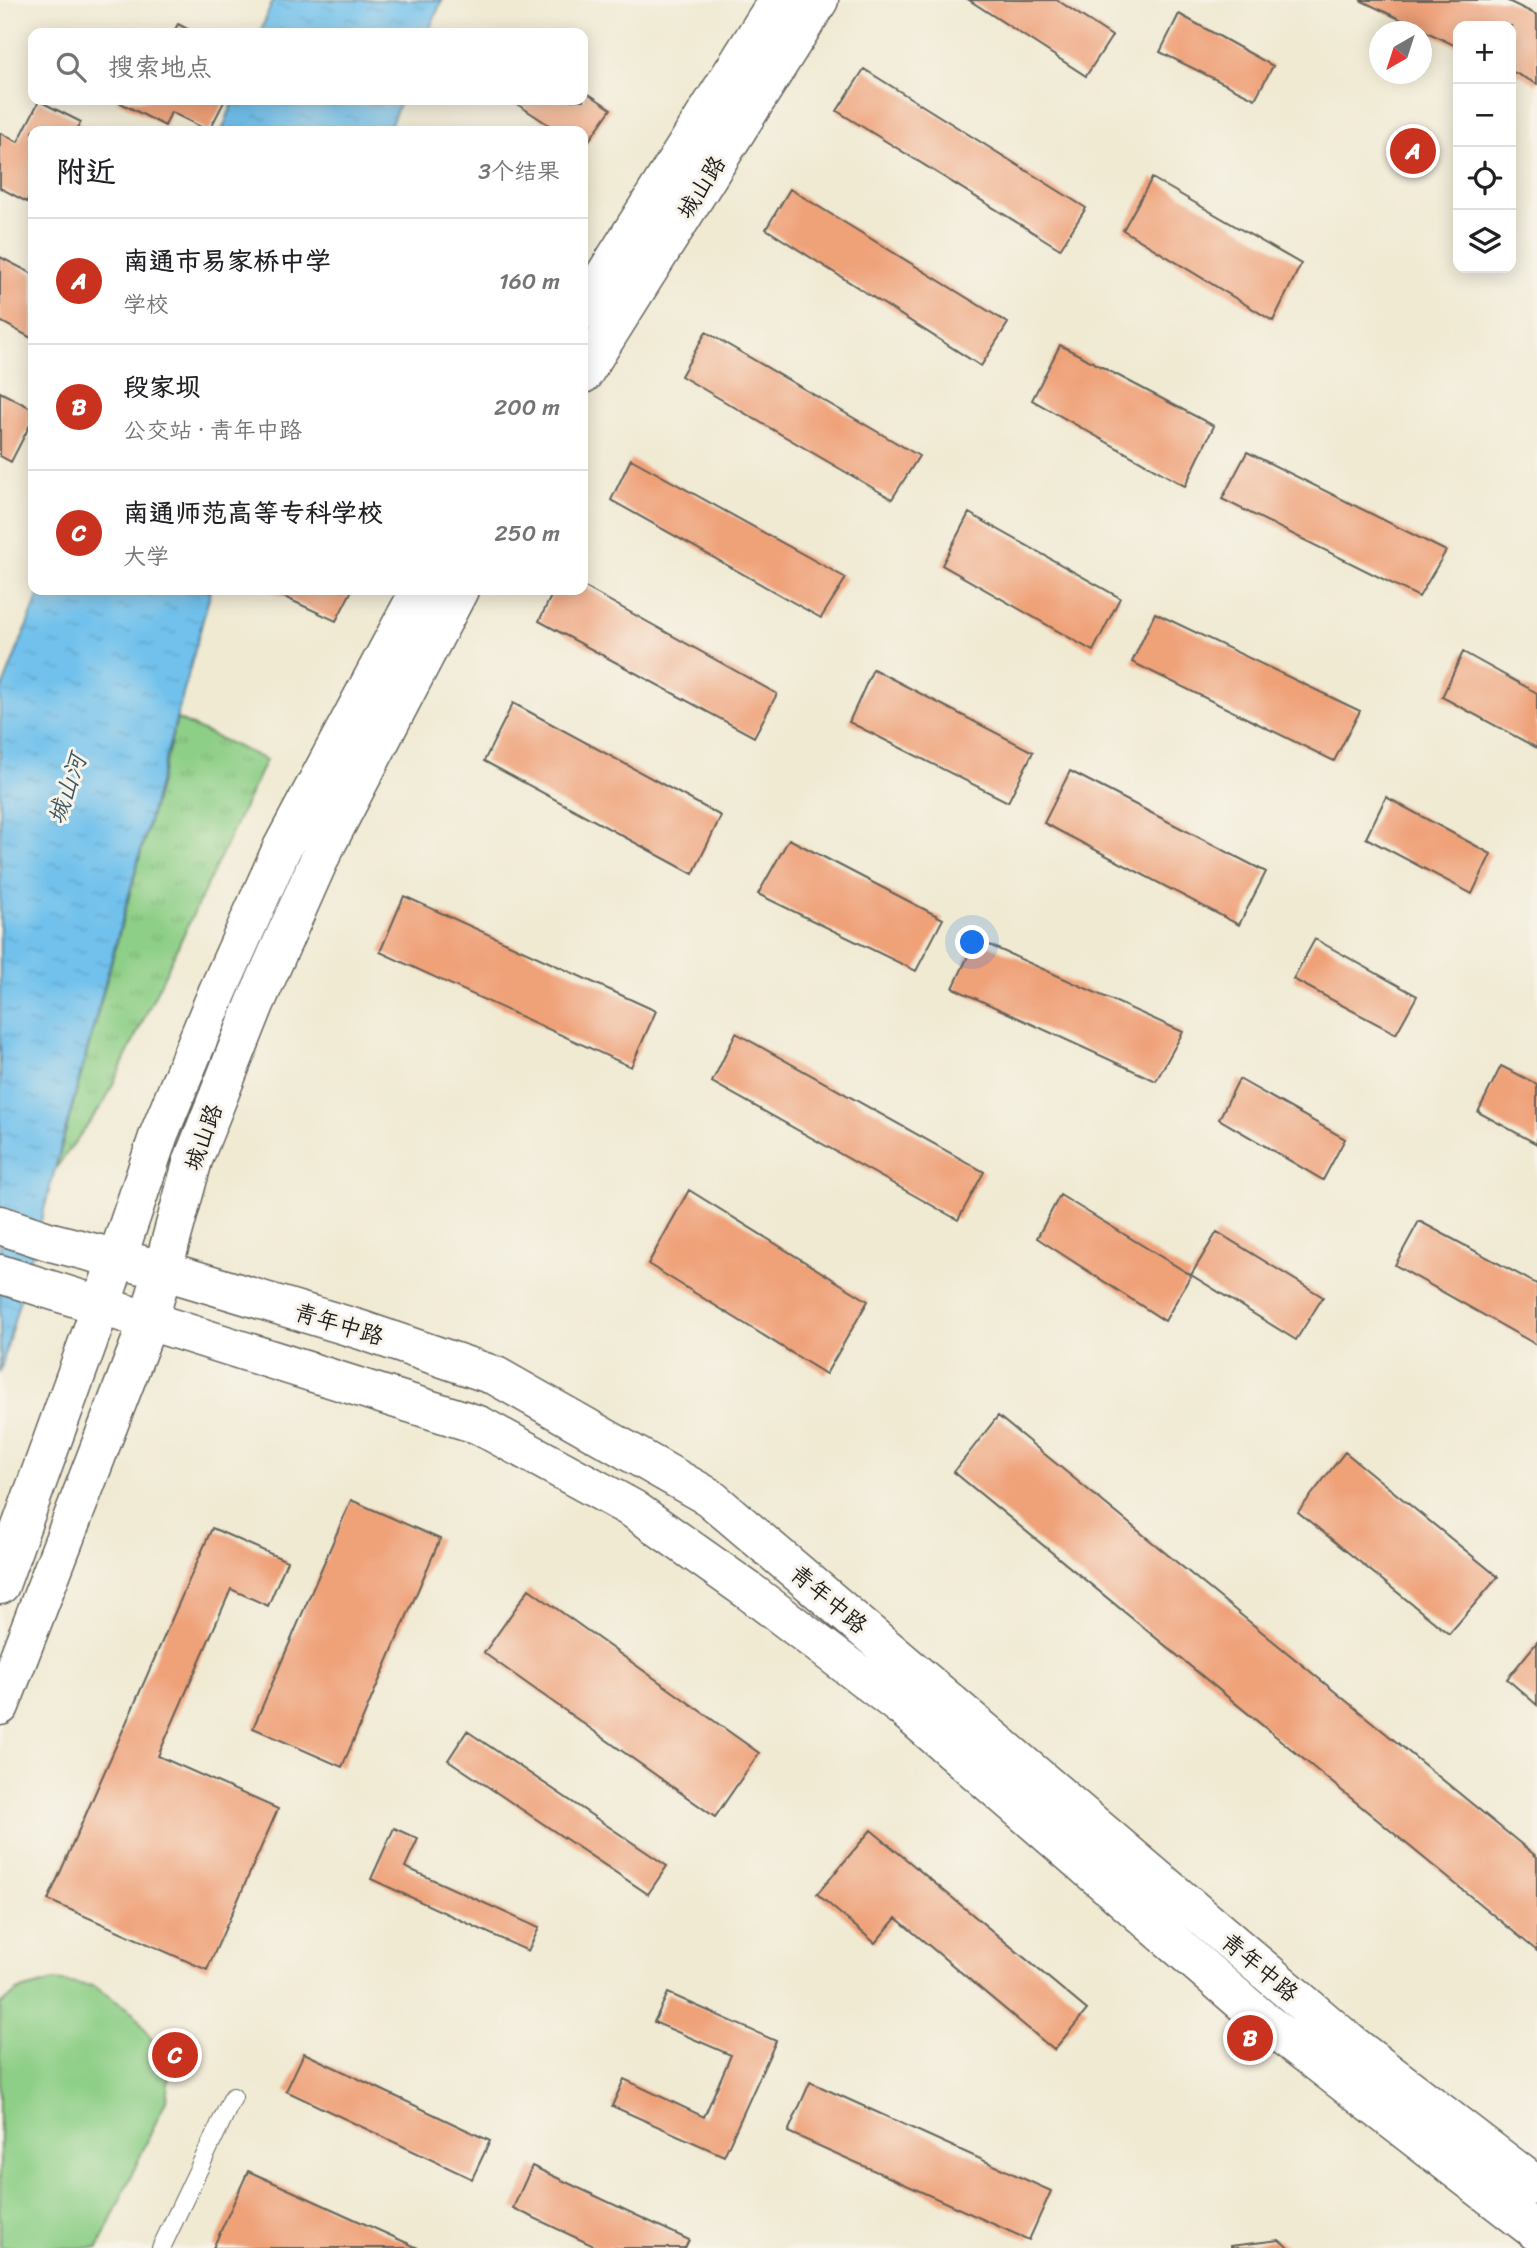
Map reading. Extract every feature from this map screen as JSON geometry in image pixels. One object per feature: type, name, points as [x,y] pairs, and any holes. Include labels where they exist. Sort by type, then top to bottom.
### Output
[{"type":"main road","name":"城山路","points":[[588,302],[778,0]]},
{"type":"main road","name":"城山路","points":[[588,366],[819,0]]},
{"type":"main road","name":"城山路","points":[[0,1586],[101,1306],[159,1135],[218,991],[282,848],[417,595]]},
{"type":"main road","name":"城山路","points":[[0,1706],[149,1320],[193,1160],[254,1004],[323,851],[456,595]]},
{"type":"main road","name":"青年中路","points":[[0,1225],[361,1330],[496,1376],[709,1497],[1350,2043],[1537,2186]]},
{"type":"main road","name":"青年中路","points":[[0,1274],[479,1425],[633,1509],[749,1591],[903,1709],[1264,2021],[1537,2232]]},
{"type":"lane","points":[[161,2248],[233,2097]]},
{"type":"green space","points":[[177,719],[266,760],[105,1101],[56,1168]]},
{"type":"green space","points":[[54,1981],[93,1986],[134,2013],[154,2043],[169,2076],[166,2100],[98,2248],[0,2248],[0,2006],[17,1991]]},
{"type":"water","points":[[273,0],[442,0],[430,28],[262,28]]},
{"type":"water","points":[[232,105],[399,105],[390,126],[224,126]]},
{"type":"water","name":"城山河","points":[[39,595],[210,595],[0,1373],[0,694]]},
{"type":"building","points":[[969,0],[1057,0],[1112,36],[1086,76]]},
{"type":"building","points":[[1360,0],[1506,0],[1537,15],[1537,84],[1516,74],[1516,21],[1453,21],[1453,45],[1432,35],[1432,21],[1404,21]]},
{"type":"building","points":[[1179,14],[1273,66],[1255,99],[1160,52]]},
{"type":"building","points":[[864,69],[1086,208],[1060,249],[837,111]]},
{"type":"building","points":[[588,93],[611,109],[588,142],[588,126],[550,126],[519,105],[588,105]]},
{"type":"building","points":[[37,105],[47,105],[81,122],[79,126],[28,126],[27,202],[0,188],[0,133],[18,142]]},
{"type":"building","points":[[125,105],[222,105],[212,126],[199,126],[171,112],[165,126]]},
{"type":"building","points":[[1152,178],[1301,264],[1273,321],[1123,230]]},
{"type":"building","points":[[790,189],[1008,323],[981,366],[766,229]]},
{"type":"building","points":[[0,257],[28,271],[28,336],[0,321]]},
{"type":"building","points":[[706,332],[919,456],[892,499],[681,376]]},
{"type":"building","points":[[1060,345],[1214,426],[1185,486],[1032,400]]},
{"type":"building","points":[[0,392],[28,406],[28,429],[11,462],[0,456]]},
{"type":"building","points":[[1247,452],[1446,551],[1419,597],[1222,499]]},
{"type":"building","points":[[631,459],[846,578],[821,618],[611,500]]},
{"type":"building","points":[[969,513],[1120,598],[1093,651],[942,565]]},
{"type":"building","points":[[588,589],[777,694],[754,737],[539,621],[552,595],[588,595]]},
{"type":"building","points":[[280,595],[349,595],[336,621]]},
{"type":"building","points":[[1155,613],[1360,711],[1334,761],[1132,662]]},
{"type":"building","points":[[1463,652],[1537,693],[1537,748],[1442,697]]},
{"type":"building","points":[[873,669],[1033,752],[1008,802],[849,722]]},
{"type":"building","points":[[513,703],[721,816],[693,874],[484,761]]},
{"type":"building","points":[[1070,771],[1266,872],[1239,925],[1044,823]]},
{"type":"building","points":[[1386,797],[1491,854],[1472,894],[1366,838]]},
{"type":"building","points":[[789,839],[943,919],[916,971],[758,894]]},
{"type":"building","points":[[404,896],[656,1011],[631,1067],[380,952]]},
{"type":"building","points":[[976,939],[1183,1032],[1156,1081],[953,988]]},
{"type":"building","points":[[1315,939],[1417,996],[1396,1034],[1293,979]]},
{"type":"building","points":[[736,1033],[984,1172],[958,1220],[712,1082]]},
{"type":"building","points":[[1501,1066],[1537,1084],[1537,1144],[1478,1112]]},
{"type":"building","points":[[1239,1079],[1345,1139],[1323,1180],[1219,1119]]},
{"type":"building","points":[[689,1190],[868,1301],[826,1374],[648,1264]]},
{"type":"building","points":[[1060,1195],[1191,1275],[1165,1321],[1037,1238]]},
{"type":"building","points":[[1419,1221],[1537,1284],[1537,1345],[1395,1265]]},
{"type":"building","points":[[1217,1232],[1323,1297],[1296,1340],[1191,1275]]},
{"type":"building","points":[[998,1416],[1537,1857],[1537,1951],[954,1472]]},
{"type":"building","points":[[1345,1452],[1498,1577],[1449,1634],[1298,1512]]},
{"type":"building","points":[[351,1500],[440,1539],[342,1767],[253,1728]]},
{"type":"building","points":[[212,1528],[287,1561],[268,1606],[231,1589],[158,1756],[278,1809],[207,1970],[48,1900]]},
{"type":"building","points":[[529,1589],[759,1753],[715,1817],[484,1653]]},
{"type":"building","points":[[1537,1642],[1537,1705],[1507,1679]]},
{"type":"building","points":[[467,1731],[667,1866],[648,1894],[448,1760]]},
{"type":"building","points":[[394,1828],[418,1839],[405,1867],[539,1928],[528,1951],[371,1879]]},
{"type":"building","points":[[871,1830],[1087,2010],[1054,2050],[896,1918],[875,1943],[817,1894]]},
{"type":"building","points":[[668,1993],[776,2041],[724,2156],[612,2106],[624,2079],[704,2117],[731,2055],[654,2022]]},
{"type":"building","points":[[304,2053],[490,2141],[472,2179],[286,2091]]},
{"type":"building","points":[[810,2082],[1051,2191],[1029,2240],[788,2132]]},
{"type":"building","points":[[532,2166],[689,2240],[685,2248],[598,2248],[513,2208]]},
{"type":"building","points":[[248,2171],[418,2248],[213,2248]]},
{"type":"building","points":[[1279,2240],[1289,2248],[1231,2248],[1231,2246]]},
{"type":"place","name":"南通市易家桥中学","points":[[1413,151]]},
{"type":"place","name":"段家坝","points":[[1250,2038]]},
{"type":"place","name":"南通师范高等专科学校","points":[[175,2055]]}]
